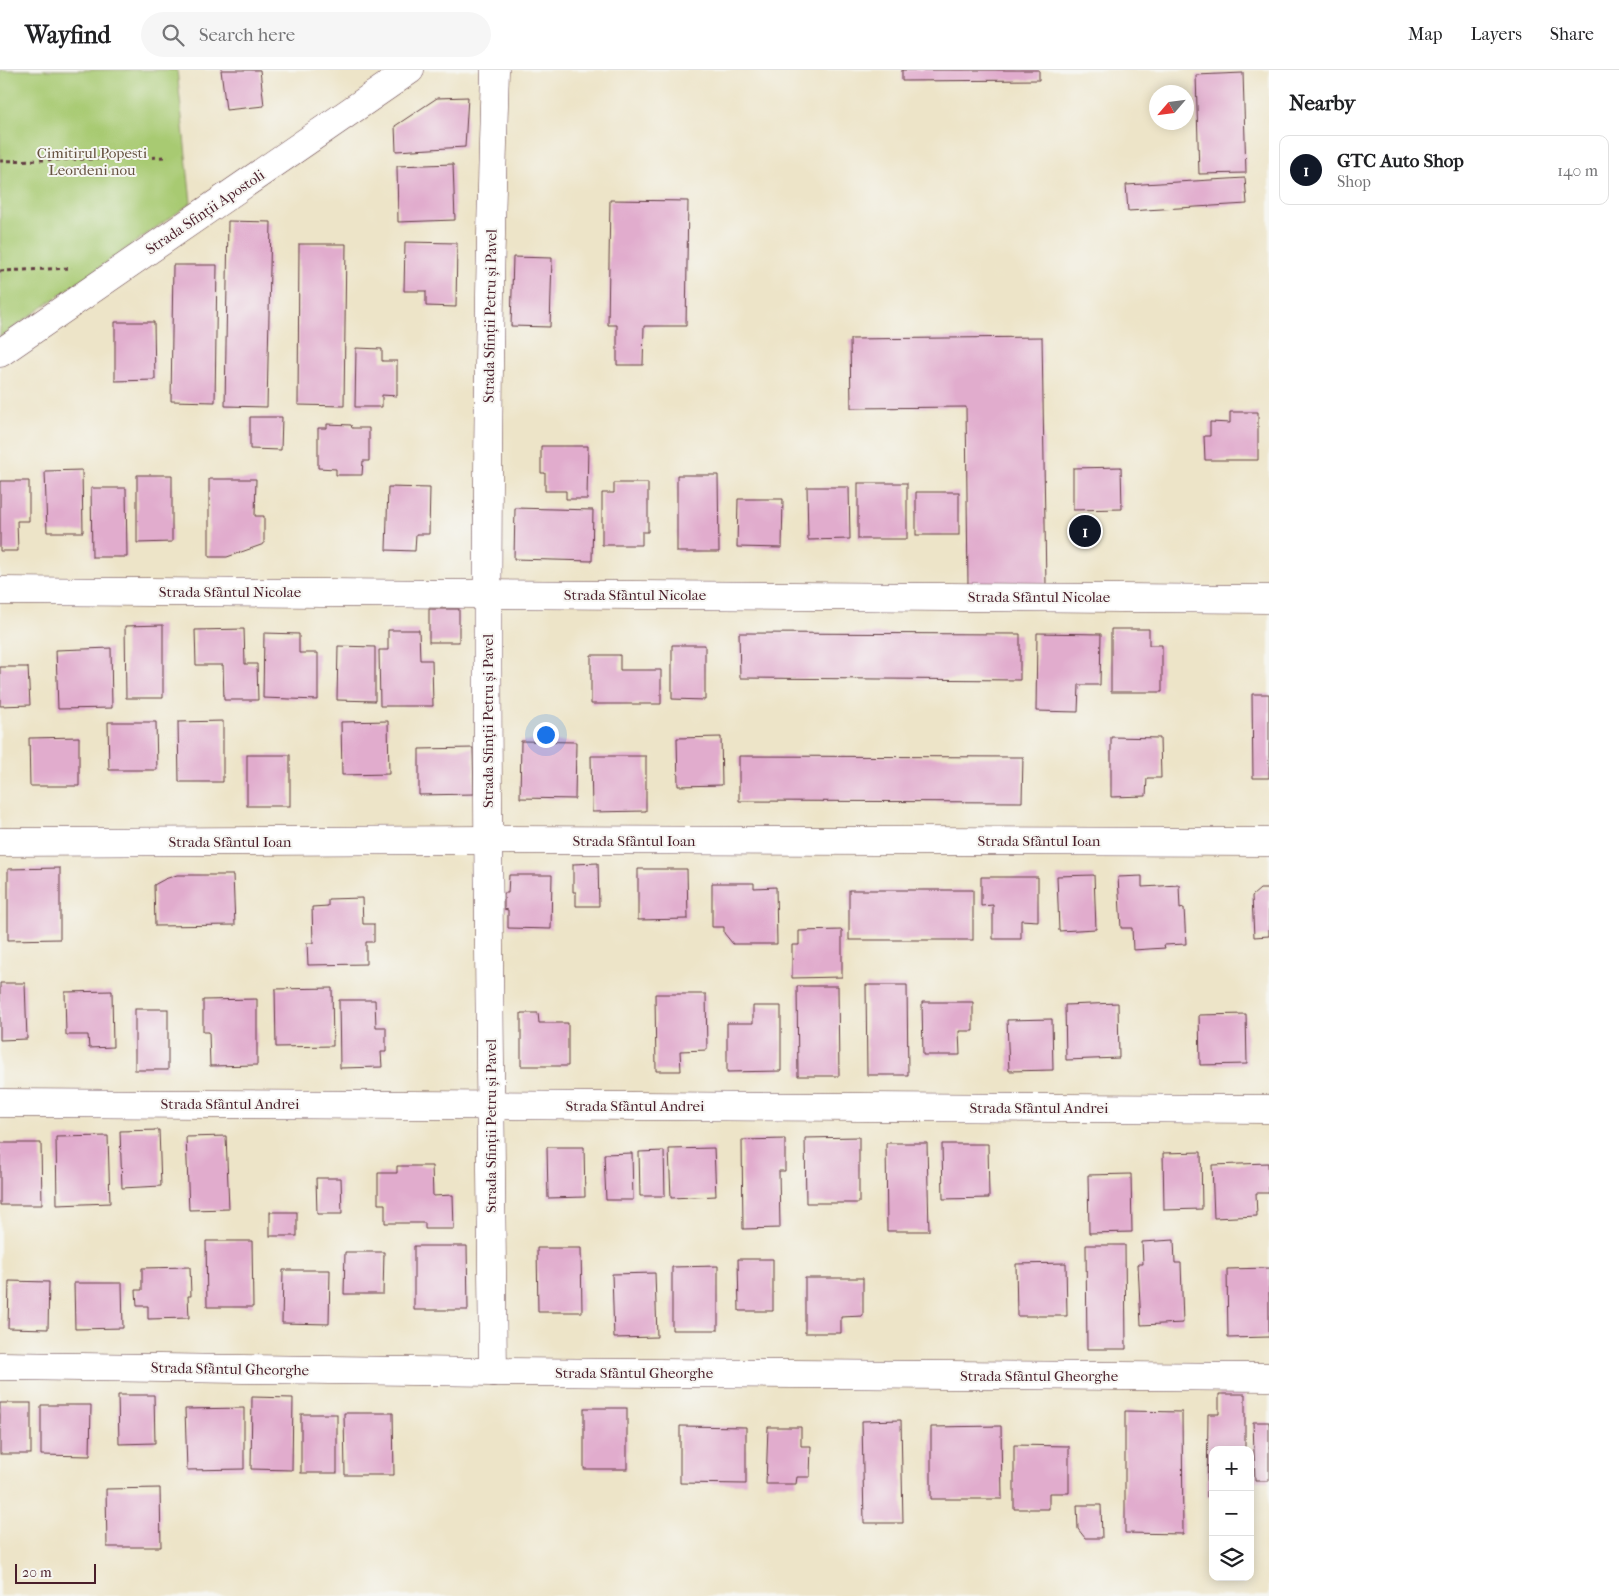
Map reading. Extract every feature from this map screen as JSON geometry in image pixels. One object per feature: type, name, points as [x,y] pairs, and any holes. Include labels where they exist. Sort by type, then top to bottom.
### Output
[{"type":"street","name":"Strada Sfinții Apostoli","points":[[0,353],[410,70]]},
{"type":"street","name":"Strada Sfinții Petru și Pavel","points":[[493,1372],[488,840],[488,594],[489,384],[495,70]]},
{"type":"street","name":"Strada Sfântul Nicolae","points":[[0,591],[1269,599]]},
{"type":"street","name":"Strada Sfântul Ioan","points":[[0,842],[488,840],[1269,842]]},
{"type":"street","name":"Strada Sfântul Andrei","points":[[0,1103],[1269,1109]]},
{"type":"street","name":"Strada Sfântul Gheorghe","points":[[0,1366],[493,1372],[1269,1377]]},
{"type":"path","points":[[0,161],[168,157]]},
{"type":"path","points":[[0,271],[80,268]]},
{"type":"green space","name":"Cimitirul Popesti Leordeni nou","points":[[0,70],[177,70],[191,203],[0,337]]},
{"type":"building","points":[[221,70],[260,70],[264,106],[226,110]]},
{"type":"building","points":[[902,70],[1039,70],[1039,80],[902,81]]},
{"type":"building","points":[[1243,73],[1246,173],[1199,174],[1196,75]]},
{"type":"building","points":[[468,97],[465,147],[396,151],[395,126],[437,98]]},
{"type":"building","points":[[453,164],[455,220],[398,222],[397,166]]},
{"type":"building","points":[[1245,178],[1247,204],[1128,211],[1126,185]]},
{"type":"building","points":[[610,200],[688,201],[686,326],[644,326],[643,365],[617,365],[617,325],[608,325]]},
{"type":"building","points":[[228,221],[271,222],[267,407],[225,406]]},
{"type":"building","points":[[405,242],[457,243],[456,307],[426,306],[426,291],[404,291]]},
{"type":"building","points":[[299,244],[346,244],[344,406],[298,405]]},
{"type":"building","points":[[513,257],[552,258],[550,327],[511,326]]},
{"type":"building","points":[[173,265],[217,265],[215,402],[171,401]]},
{"type":"building","points":[[115,322],[154,322],[155,380],[115,381]]},
{"type":"building","points":[[1042,337],[1046,585],[968,586],[966,407],[851,408],[850,339]]},
{"type":"building","points":[[356,348],[382,349],[382,361],[397,361],[397,396],[382,395],[382,407],[355,407]]},
{"type":"building","points":[[1230,412],[1258,412],[1258,460],[1205,460],[1204,436],[1210,436],[1210,422],[1230,423]]},
{"type":"building","points":[[250,417],[282,417],[281,450],[250,449]]},
{"type":"building","points":[[327,424],[351,425],[352,428],[369,428],[369,461],[363,461],[362,475],[336,475],[336,469],[318,468],[318,428],[327,428]]},
{"type":"building","points":[[541,446],[588,446],[587,499],[566,499],[566,491],[545,491],[545,473],[541,473]]},
{"type":"building","points":[[1121,467],[1122,509],[1073,510],[1073,468]]},
{"type":"building","points":[[82,470],[83,532],[47,532],[45,471]]},
{"type":"building","points":[[137,475],[172,475],[172,542],[137,543]]},
{"type":"building","points":[[677,475],[718,475],[719,552],[677,552]]},
{"type":"building","points":[[209,479],[256,479],[255,516],[264,516],[264,544],[227,557],[209,557]]},
{"type":"building","points":[[0,481],[29,481],[29,521],[17,521],[18,551],[0,551]]},
{"type":"building","points":[[614,483],[648,483],[648,532],[642,532],[642,545],[602,545],[602,493],[614,493]]},
{"type":"building","points":[[858,483],[907,483],[907,539],[858,539]]},
{"type":"building","points":[[388,487],[430,488],[429,534],[416,534],[415,551],[386,550]]},
{"type":"building","points":[[807,487],[849,487],[850,539],[808,540]]},
{"type":"building","points":[[91,488],[126,488],[127,557],[92,557]]},
{"type":"building","points":[[916,492],[959,492],[959,535],[916,535]]},
{"type":"building","points":[[738,499],[783,499],[782,548],[737,547]]},
{"type":"building","points":[[515,508],[593,510],[592,561],[514,559]]},
{"type":"building","points":[[429,609],[459,609],[459,642],[429,642]]},
{"type":"building","points":[[163,625],[163,698],[126,698],[125,626]]},
{"type":"building","points":[[244,629],[245,664],[257,664],[258,700],[224,700],[223,665],[196,665],[195,630]]},
{"type":"building","points":[[1111,629],[1149,629],[1149,645],[1162,645],[1162,692],[1111,692]]},
{"type":"building","points":[[388,630],[419,630],[420,660],[432,660],[433,706],[380,706],[379,650],[388,650]]},
{"type":"building","points":[[264,633],[299,634],[299,653],[318,653],[318,700],[263,698]]},
{"type":"building","points":[[739,633],[1020,634],[1020,680],[740,678]]},
{"type":"building","points":[[1037,633],[1101,634],[1100,685],[1079,685],[1078,712],[1036,711]]},
{"type":"building","points":[[672,645],[705,645],[705,700],[672,699]]},
{"type":"building","points":[[338,646],[375,647],[375,701],[337,700]]},
{"type":"building","points":[[111,648],[112,708],[58,709],[56,650]]},
{"type":"building","points":[[591,655],[620,655],[620,670],[661,670],[661,704],[591,704]]},
{"type":"building","points":[[0,667],[28,667],[30,705],[0,706]]},
{"type":"building","points":[[1252,694],[1269,694],[1269,778],[1253,778]]},
{"type":"building","points":[[223,721],[223,782],[179,782],[178,722]]},
{"type":"building","points":[[388,721],[389,774],[342,775],[341,722]]},
{"type":"building","points":[[108,722],[156,722],[157,770],[109,770]]},
{"type":"building","points":[[79,737],[79,786],[30,786],[29,738]]},
{"type":"building","points":[[721,737],[722,785],[678,786],[677,738]]},
{"type":"building","points":[[1111,737],[1160,738],[1161,778],[1147,778],[1146,796],[1111,797]]},
{"type":"building","points":[[521,741],[576,742],[575,799],[520,798]]},
{"type":"building","points":[[473,748],[474,794],[419,795],[419,749]]},
{"type":"building","points":[[247,755],[290,755],[290,806],[247,806]]},
{"type":"building","points":[[591,756],[646,756],[646,811],[592,812]]},
{"type":"building","points":[[739,756],[1023,757],[1022,802],[739,801]]},
{"type":"building","points":[[598,863],[599,906],[576,906],[576,892],[573,892],[573,864]]},
{"type":"building","points":[[60,868],[60,939],[8,940],[8,869]]},
{"type":"building","points":[[638,869],[687,869],[688,919],[638,920]]},
{"type":"building","points":[[177,875],[233,875],[235,925],[155,926],[154,885]]},
{"type":"building","points":[[509,875],[552,875],[551,929],[508,928],[508,910],[504,909],[504,893],[508,893]]},
{"type":"building","points":[[1094,875],[1096,929],[1059,931],[1057,876]]},
{"type":"building","points":[[1142,876],[1142,887],[1179,885],[1180,909],[1184,908],[1186,944],[1164,945],[1165,948],[1133,950],[1132,928],[1121,928],[1118,877]]},
{"type":"building","points":[[981,877],[1038,877],[1038,921],[1021,920],[1021,939],[993,939],[993,905],[981,906]]},
{"type":"building","points":[[712,883],[754,883],[754,888],[776,887],[777,944],[733,944],[724,933],[724,927],[712,927]]},
{"type":"building","points":[[1260,889],[1269,889],[1269,936],[1254,937],[1252,896]]},
{"type":"building","points":[[849,890],[973,890],[973,940],[849,940]]},
{"type":"building","points":[[362,898],[363,924],[374,924],[374,942],[366,942],[366,964],[308,965],[307,943],[313,943],[312,907],[328,906],[328,899]]},
{"type":"building","points":[[842,930],[842,977],[792,978],[792,945],[799,945],[799,931]]},
{"type":"building","points":[[0,983],[25,983],[27,1039],[0,1040]]},
{"type":"building","points":[[866,985],[907,985],[908,1075],[867,1075]]},
{"type":"building","points":[[797,986],[838,986],[839,1076],[798,1076]]},
{"type":"building","points":[[332,988],[333,1046],[276,1047],[275,989]]},
{"type":"building","points":[[112,991],[113,1047],[89,1048],[88,1035],[66,1035],[65,992]]},
{"type":"building","points":[[655,994],[706,994],[707,1050],[680,1051],[681,1071],[656,1071]]},
{"type":"building","points":[[257,999],[257,1065],[210,1066],[209,1032],[203,1032],[203,1000]]},
{"type":"building","points":[[339,1000],[375,1000],[376,1027],[386,1027],[386,1052],[381,1052],[382,1067],[340,1068]]},
{"type":"building","points":[[922,1002],[973,1002],[973,1031],[959,1031],[960,1055],[923,1055]]},
{"type":"building","points":[[1118,1003],[1119,1058],[1066,1060],[1065,1005]]},
{"type":"building","points":[[753,1006],[781,1006],[781,1071],[727,1072],[727,1023],[753,1023]]},
{"type":"building","points":[[135,1009],[168,1009],[168,1070],[135,1070]]},
{"type":"building","points":[[521,1013],[538,1013],[539,1023],[568,1023],[568,1066],[521,1066]]},
{"type":"building","points":[[1246,1014],[1247,1064],[1200,1065],[1199,1015]]},
{"type":"building","points":[[1052,1019],[1053,1070],[1009,1071],[1007,1020]]},
{"type":"building","points":[[159,1130],[161,1186],[122,1188],[120,1131]]},
{"type":"building","points":[[108,1136],[110,1203],[57,1205],[56,1137]]},
{"type":"building","points":[[226,1136],[229,1209],[189,1210],[186,1137]]},
{"type":"building","points":[[859,1137],[859,1203],[806,1203],[805,1138]]},
{"type":"building","points":[[785,1139],[785,1171],[779,1171],[780,1228],[743,1229],[742,1140]]},
{"type":"building","points":[[0,1143],[41,1143],[42,1205],[0,1205]]},
{"type":"building","points":[[886,1143],[927,1143],[929,1231],[887,1231]]},
{"type":"building","points":[[942,1144],[988,1144],[989,1198],[943,1199]]},
{"type":"building","points":[[547,1147],[584,1147],[585,1197],[548,1198]]},
{"type":"building","points":[[714,1148],[716,1196],[671,1198],[669,1149]]},
{"type":"building","points":[[664,1151],[665,1196],[640,1196],[639,1152]]},
{"type":"building","points":[[1201,1152],[1202,1209],[1164,1210],[1163,1153]]},
{"type":"building","points":[[632,1153],[633,1200],[606,1200],[604,1154]]},
{"type":"building","points":[[1268,1163],[1269,1193],[1256,1193],[1257,1216],[1214,1218],[1212,1165]]},
{"type":"building","points":[[397,1166],[432,1166],[433,1196],[453,1195],[454,1229],[425,1229],[425,1223],[385,1223],[385,1204],[378,1204],[378,1173],[397,1173]]},
{"type":"building","points":[[1131,1174],[1132,1232],[1089,1233],[1088,1175]]},
{"type":"building","points":[[316,1178],[341,1178],[342,1214],[317,1214]]},
{"type":"building","points":[[270,1212],[297,1212],[297,1236],[270,1236]]},
{"type":"building","points":[[1174,1240],[1175,1263],[1181,1263],[1183,1323],[1141,1325],[1138,1264],[1143,1264],[1142,1242]]},
{"type":"building","points":[[206,1241],[252,1241],[253,1307],[207,1307]]},
{"type":"building","points":[[1086,1245],[1125,1245],[1126,1349],[1087,1349]]},
{"type":"building","points":[[414,1246],[467,1246],[468,1310],[414,1310]]},
{"type":"building","points":[[537,1248],[581,1248],[582,1312],[538,1312]]},
{"type":"building","points":[[345,1252],[384,1252],[383,1294],[344,1294]]},
{"type":"building","points":[[738,1259],[773,1259],[773,1311],[739,1311]]},
{"type":"building","points":[[1066,1263],[1067,1316],[1017,1316],[1016,1264]]},
{"type":"building","points":[[718,1266],[718,1330],[672,1330],[672,1267]]},
{"type":"building","points":[[190,1267],[191,1296],[188,1296],[189,1318],[148,1319],[148,1306],[137,1306],[136,1290],[142,1290],[142,1268]]},
{"type":"building","points":[[1269,1268],[1269,1337],[1228,1338],[1227,1269]]},
{"type":"building","points":[[283,1270],[330,1270],[329,1324],[282,1323]]},
{"type":"building","points":[[655,1273],[657,1337],[614,1338],[612,1274]]},
{"type":"building","points":[[805,1278],[863,1278],[863,1316],[841,1317],[841,1333],[805,1333]]},
{"type":"building","points":[[9,1281],[49,1282],[48,1329],[8,1328]]},
{"type":"building","points":[[74,1283],[122,1283],[123,1328],[75,1329]]},
{"type":"building","points":[[1219,1394],[1245,1394],[1245,1446],[1209,1446],[1209,1497],[1207,1497],[1208,1414],[1219,1414]]},
{"type":"building","points":[[118,1395],[154,1395],[155,1443],[119,1444]]},
{"type":"building","points":[[252,1397],[293,1398],[292,1470],[251,1469]]},
{"type":"building","points":[[0,1403],[31,1403],[31,1454],[0,1454]]},
{"type":"building","points":[[41,1405],[91,1405],[90,1456],[41,1455]]},
{"type":"building","points":[[244,1408],[244,1469],[187,1470],[185,1409]]},
{"type":"building","points":[[584,1408],[627,1408],[627,1469],[584,1469]]},
{"type":"building","points":[[1125,1411],[1182,1412],[1183,1534],[1125,1533]]},
{"type":"building","points":[[344,1413],[393,1413],[394,1475],[345,1475]]},
{"type":"building","points":[[301,1414],[337,1414],[337,1473],[301,1473]]},
{"type":"building","points":[[901,1420],[903,1523],[864,1523],[862,1421]]},
{"type":"building","points":[[1253,1422],[1269,1422],[1269,1481],[1255,1481]]},
{"type":"building","points":[[680,1426],[746,1427],[746,1484],[680,1483]]},
{"type":"building","points":[[1001,1426],[1002,1499],[931,1499],[931,1427]]},
{"type":"building","points":[[768,1427],[801,1427],[801,1446],[811,1446],[810,1477],[797,1477],[796,1484],[766,1484]]},
{"type":"building","points":[[1014,1445],[1069,1446],[1069,1493],[1049,1493],[1049,1509],[1014,1509]]},
{"type":"building","points":[[160,1488],[161,1547],[107,1547],[106,1489]]},
{"type":"building","points":[[1077,1505],[1101,1505],[1102,1538],[1085,1538],[1078,1529]]},
{"type":"place","name":"GTC Auto Shop","points":[[1085,531]]}]
